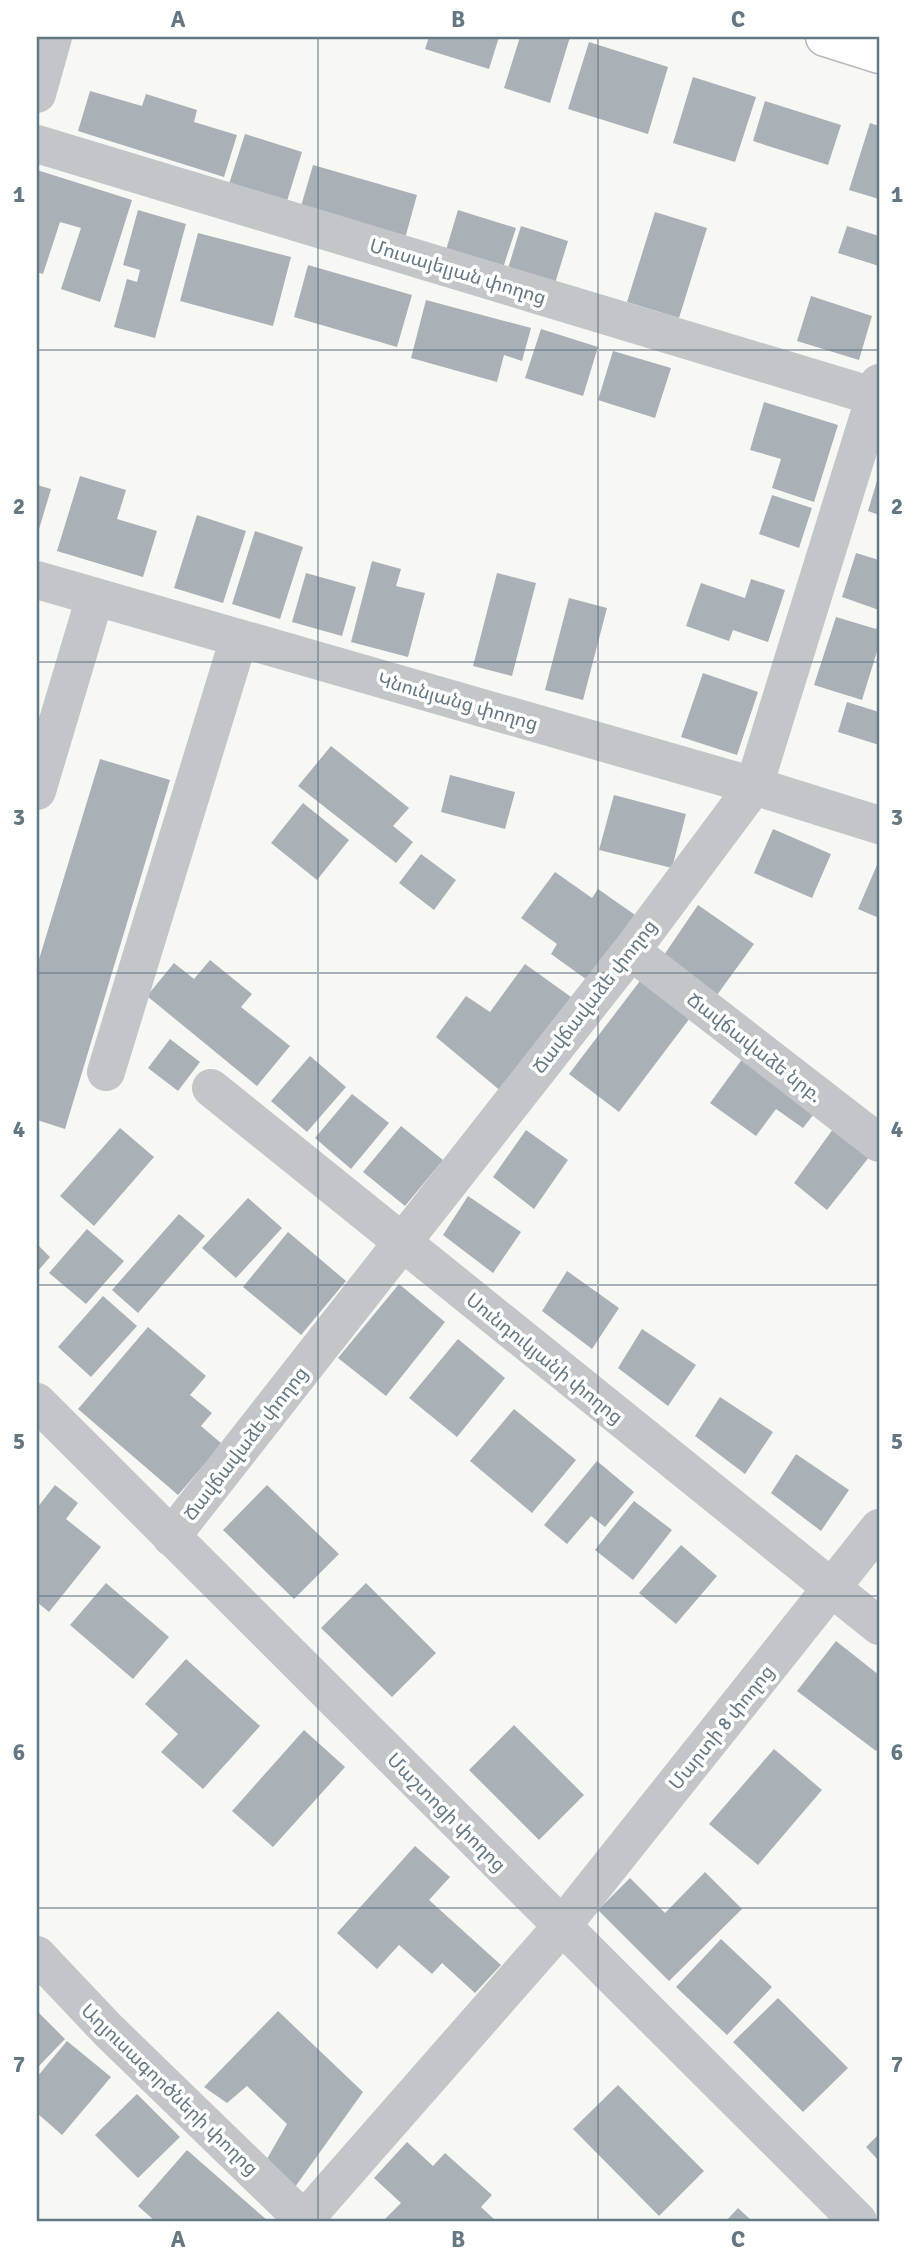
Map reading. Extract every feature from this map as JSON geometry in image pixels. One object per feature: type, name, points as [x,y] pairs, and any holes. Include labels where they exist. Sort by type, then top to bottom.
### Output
[{"type":"main road","points":[[825,37],[879,54]]},
{"type":"street","points":[[37,94],[53,37]]},
{"type":"street","name":"Մուսայելյան փողոց","points":[[37,144],[878,392]]},
{"type":"street","name":"Ճավճավաձե փողոց","points":[[171,1537],[631,950],[754,786],[878,392]]},
{"type":"street","name":"Կնունյանց փողոց","points":[[37,580],[754,786],[879,825]]},
{"type":"street","points":[[37,791],[95,597]]},
{"type":"street","points":[[106,1072],[239,638]]},
{"type":"street","name":"Ճավճավաձե նրբ.","points":[[631,950],[879,1143]]},
{"type":"street","name":"Սունդուկյանի փողոց","points":[[211,1088],[879,1626]]},
{"type":"street","name":"Մաշտոցի փողոց","points":[[37,1402],[858,2221]]},
{"type":"street","name":"Մարտի 8 փողոց","points":[[305,2221],[562,1926],[879,1528]]},
{"type":"street","name":"Աղյուսագործների փողոց","points":[[37,1955],[108,2030],[305,2221]]},
{"type":"building","points":[[429,37],[499,37],[489,69],[425,49]]},
{"type":"building","points":[[520,37],[570,37],[550,103],[504,88]]},
{"type":"building","points":[[589,42],[668,67],[648,134],[568,109]]},
{"type":"building","points":[[693,77],[756,97],[735,162],[673,143]]},
{"type":"building","points":[[90,91],[142,106],[146,94],[197,110],[194,122],[237,135],[224,177],[78,131]]},
{"type":"building","points":[[765,101],[841,125],[828,165],[753,141]]},
{"type":"building","points":[[870,123],[879,126],[879,199],[849,190]]},
{"type":"building","points":[[245,134],[302,152],[287,201],[229,184]]},
{"type":"building","points":[[313,165],[417,195],[404,242],[299,213]]},
{"type":"building","points":[[37,170],[132,200],[100,302],[61,289],[81,228],[60,222],[43,274],[37,272]]},
{"type":"building","points":[[138,210],[186,224],[155,338],[114,327],[127,279],[137,282],[140,270],[123,265]]},
{"type":"building","points":[[458,210],[516,228],[500,277],[443,260]]},
{"type":"building","points":[[655,212],[707,228],[679,318],[627,302]]},
{"type":"building","points":[[521,226],[568,241],[553,290],[506,275]]},
{"type":"building","points":[[847,226],[879,236],[879,266],[838,253]]},
{"type":"building","points":[[198,233],[291,257],[273,326],[180,301]]},
{"type":"building","points":[[308,265],[412,295],[397,347],[294,317]]},
{"type":"building","points":[[811,296],[872,316],[859,360],[797,341]]},
{"type":"building","points":[[426,300],[531,328],[522,361],[504,355],[497,382],[411,358]]},
{"type":"building","points":[[541,329],[598,347],[583,396],[525,378]]},
{"type":"building","points":[[613,351],[671,368],[655,418],[598,400]]},
{"type":"building","points":[[764,402],[838,425],[814,502],[772,488],[781,459],[750,450]]},
{"type":"building","points":[[879,474],[879,515],[868,511]]},
{"type":"building","points":[[80,476],[126,490],[117,519],[157,531],[143,577],[57,551]]},
{"type":"building","points":[[37,485],[51,489],[37,536]]},
{"type":"building","points":[[772,495],[812,508],[799,548],[759,534]]},
{"type":"building","points":[[197,515],[246,531],[223,603],[174,588]]},
{"type":"building","points":[[255,531],[303,547],[280,619],[232,604]]},
{"type":"building","points":[[856,553],[879,560],[879,610],[842,597]]},
{"type":"building","points":[[372,561],[401,569],[396,586],[425,593],[408,657],[351,642]]},
{"type":"building","points":[[306,573],[356,587],[342,636],[292,622]]},
{"type":"building","points":[[497,573],[536,583],[512,676],[473,666]]},
{"type":"building","points":[[751,579],[785,590],[768,642],[733,630],[729,641],[686,626],[701,583],[745,598]]},
{"type":"building","points":[[569,598],[607,608],[583,700],[545,690]]},
{"type":"building","points":[[836,617],[876,629],[879,622],[879,645],[862,700],[814,685]]},
{"type":"building","points":[[703,673],[758,692],[737,755],[681,737]]},
{"type":"building","points":[[847,702],[879,712],[879,745],[838,732]]},
{"type":"building","points":[[331,746],[409,808],[393,826],[413,842],[396,863],[298,786]]},
{"type":"building","points":[[100,759],[170,780],[65,1129],[37,1120],[37,966]]},
{"type":"building","points":[[450,775],[515,792],[505,829],[441,812]]},
{"type":"building","points":[[614,795],[686,814],[672,868],[599,850]]},
{"type":"building","points":[[303,803],[349,840],[317,880],[271,843]]},
{"type":"building","points":[[773,829],[831,854],[812,898],[754,873]]},
{"type":"building","points":[[421,854],[456,880],[434,910],[399,883]]},
{"type":"building","points":[[877,865],[879,866],[879,918],[858,909]]},
{"type":"building","points":[[555,872],[592,898],[598,889],[638,917],[590,982],[551,954],[557,944],[521,918]]},
{"type":"building","points":[[698,905],[754,944],[717,995],[664,955]]},
{"type":"building","points":[[210,960],[252,994],[241,1007],[290,1046],[257,1086],[147,996],[174,963],[194,979]]},
{"type":"building","points":[[525,964],[571,997],[502,1092],[436,1037],[466,996],[490,1012]]},
{"type":"building","points":[[643,977],[693,1014],[619,1112],[569,1074]]},
{"type":"building","points":[[170,1039],[200,1062],[178,1091],[148,1068]]},
{"type":"building","points":[[310,1056],[346,1087],[307,1132],[271,1101]]},
{"type":"building","points":[[743,1058],[817,1110],[803,1128],[776,1109],[756,1136],[710,1103]]},
{"type":"building","points":[[352,1094],[389,1123],[351,1169],[315,1138]]},
{"type":"building","points":[[401,1126],[443,1160],[405,1206],[363,1172]]},
{"type":"building","points":[[120,1128],[154,1157],[94,1226],[60,1196]]},
{"type":"building","points":[[833,1129],[870,1156],[827,1210],[794,1183]]},
{"type":"building","points":[[526,1130],[568,1160],[534,1209],[493,1177]]},
{"type":"building","points":[[468,1196],[521,1232],[493,1273],[443,1235]]},
{"type":"building","points":[[248,1198],[282,1228],[236,1278],[202,1248]]},
{"type":"building","points":[[179,1214],[205,1236],[138,1313],[112,1290]]},
{"type":"building","points":[[87,1229],[124,1261],[86,1304],[49,1273]]},
{"type":"building","points":[[288,1232],[346,1281],[301,1335],[243,1287]]},
{"type":"building","points":[[37,1244],[50,1257],[37,1272]]},
{"type":"building","points":[[567,1271],[619,1308],[592,1349],[542,1311]]},
{"type":"building","points":[[399,1284],[445,1322],[386,1396],[338,1358]]},
{"type":"building","points":[[103,1296],[137,1326],[91,1377],[58,1347]]},
{"type":"building","points":[[148,1327],[206,1376],[190,1395],[212,1413],[201,1426],[222,1444],[178,1495],[78,1409]]},
{"type":"building","points":[[642,1329],[696,1365],[668,1406],[618,1368]]},
{"type":"building","points":[[458,1339],[505,1378],[457,1437],[409,1398]]},
{"type":"building","points":[[720,1397],[773,1432],[745,1474],[695,1436]]},
{"type":"building","points":[[514,1409],[576,1460],[532,1513],[470,1461]]},
{"type":"building","points":[[796,1454],[849,1490],[821,1531],[771,1493]]},
{"type":"building","points":[[597,1461],[634,1492],[605,1527],[591,1516],[567,1544],[544,1525]]},
{"type":"building","points":[[55,1485],[78,1503],[66,1519],[101,1547],[49,1612],[37,1602],[37,1508]]},
{"type":"building","points":[[267,1485],[339,1554],[294,1599],[223,1530]]},
{"type":"building","points":[[634,1501],[672,1530],[633,1580],[595,1550]]},
{"type":"building","points":[[681,1545],[717,1576],[676,1624],[639,1593]]},
{"type":"building","points":[[106,1583],[169,1637],[133,1679],[70,1625]]},
{"type":"building","points":[[366,1583],[436,1653],[392,1697],[321,1628]]},
{"type":"building","points":[[836,1641],[879,1675],[879,1746],[876,1751],[797,1691]]},
{"type":"building","points":[[186,1659],[260,1726],[203,1789],[161,1752],[178,1734],[145,1704]]},
{"type":"building","points":[[514,1725],[584,1795],[539,1840],[469,1770]]},
{"type":"building","points":[[304,1730],[345,1767],[273,1847],[232,1811]]},
{"type":"building","points":[[774,1749],[822,1790],[758,1865],[709,1824]]},
{"type":"building","points":[[415,1846],[450,1877],[429,1900],[501,1965],[475,1993],[442,1963],[432,1974],[399,1945],[377,1969],[337,1933]]},
{"type":"building","points":[[705,1872],[742,1909],[669,1981],[598,1910],[630,1878],[665,1913]]},
{"type":"building","points":[[721,1939],[772,1987],[727,2035],[676,1987]]},
{"type":"building","points":[[778,1998],[848,2068],[803,2112],[733,2042]]},
{"type":"building","points":[[37,2011],[65,2039],[37,2068]]},
{"type":"building","points":[[278,2011],[363,2092],[295,2187],[264,2164],[287,2124],[247,2086],[227,2103],[204,2087]]},
{"type":"building","points":[[67,2041],[111,2077],[62,2135],[37,2113],[37,2077]]},
{"type":"building","points":[[618,2085],[704,2171],[659,2216],[573,2129]]},
{"type":"building","points":[[137,2094],[180,2137],[138,2178],[95,2135]]},
{"type":"building","points":[[879,2134],[879,2161],[866,2147]]},
{"type":"building","points":[[407,2142],[433,2166],[445,2153],[492,2195],[481,2207],[496,2221],[383,2221],[401,2203],[374,2178]]},
{"type":"building","points":[[187,2150],[268,2221],[155,2221],[138,2206]]},
{"type":"building","points":[[738,2208],[752,2221],[726,2221]]}]
